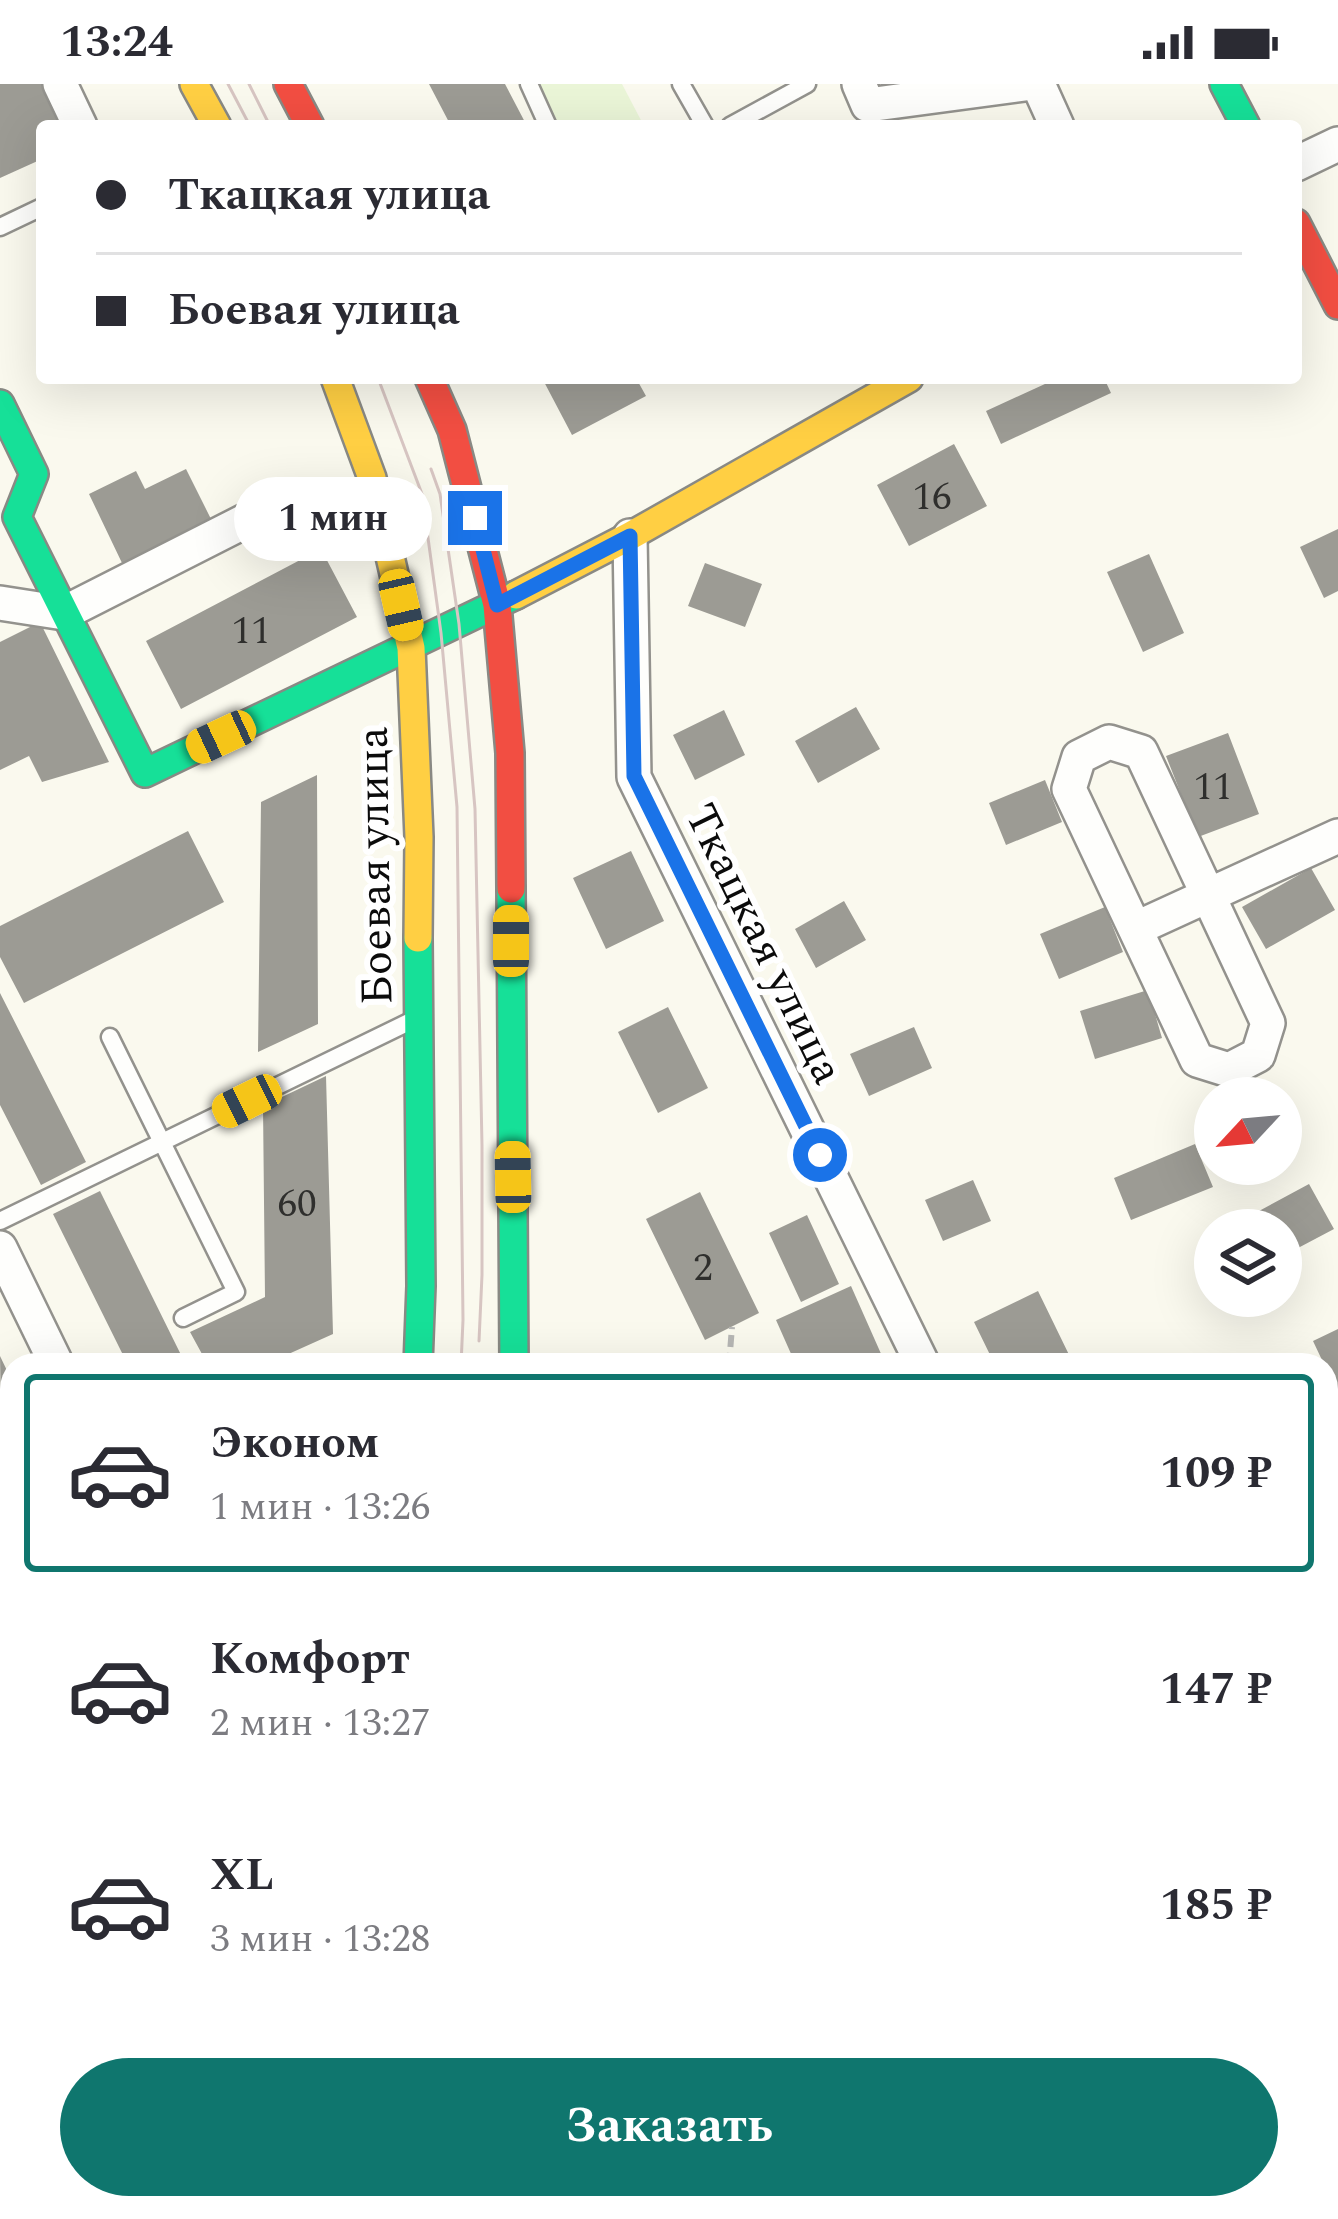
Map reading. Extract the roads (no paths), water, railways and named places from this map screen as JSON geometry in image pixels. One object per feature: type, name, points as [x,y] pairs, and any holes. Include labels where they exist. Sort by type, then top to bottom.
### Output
[{"type":"main road","points":[[194,84],[208,120]]},
{"type":"main road","points":[[288,84],[307,120]]},
{"type":"main road","points":[[1224,84],[1243,120]]},
{"type":"main road","points":[[1302,235],[1338,304]]},
{"type":"main road","name":"Боевая улица","points":[[337,384],[372,478],[411,648],[419,837],[418,1353]]},
{"type":"main road","points":[[432,384],[452,430],[497,605],[510,753],[514,1353]]},
{"type":"main road","points":[[0,404],[34,474],[17,518],[145,773],[497,605],[899,384]]},
{"type":"main road","points":[[398,1353],[421,1286]]},
{"type":"street","points":[[60,84],[77,120]]},
{"type":"street","points":[[859,84],[868,105],[1025,84]]},
{"type":"street","points":[[1037,84],[1054,120]]},
{"type":"street","points":[[1302,161],[1338,144]]},
{"type":"street","points":[[0,603],[64,613],[249,518]]},
{"type":"street","name":"Ткацкая улица","points":[[630,536],[634,776],[917,1353]]},
{"type":"street","points":[[1109,742],[1141,752],[1208,895],[1268,1023],[1258,1055],[1228,1070],[1197,1060],[1069,789],[1079,757],[1109,742]]},
{"type":"street","points":[[1136,928],[1338,836]]},
{"type":"street","points":[[0,1248],[51,1353]]},
{"type":"lane","points":[[529,84],[545,120]]},
{"type":"lane","points":[[681,84],[702,120]]},
{"type":"lane","points":[[741,120],[807,84]]},
{"type":"lane","points":[[0,227],[36,210]]},
{"type":"lane","points":[[0,1221],[417,1018]]},
{"type":"lane","points":[[110,1037],[236,1292],[184,1318]]},
{"type":"tram line","points":[[228,84],[247,120]]},
{"type":"tram line","points":[[249,84],[267,120]]},
{"type":"tram line","points":[[380,384],[422,494],[457,807],[462,1353]]},
{"type":"tram line","points":[[431,469],[440,494],[459,624],[475,809],[482,1145],[479,1341]]}]
